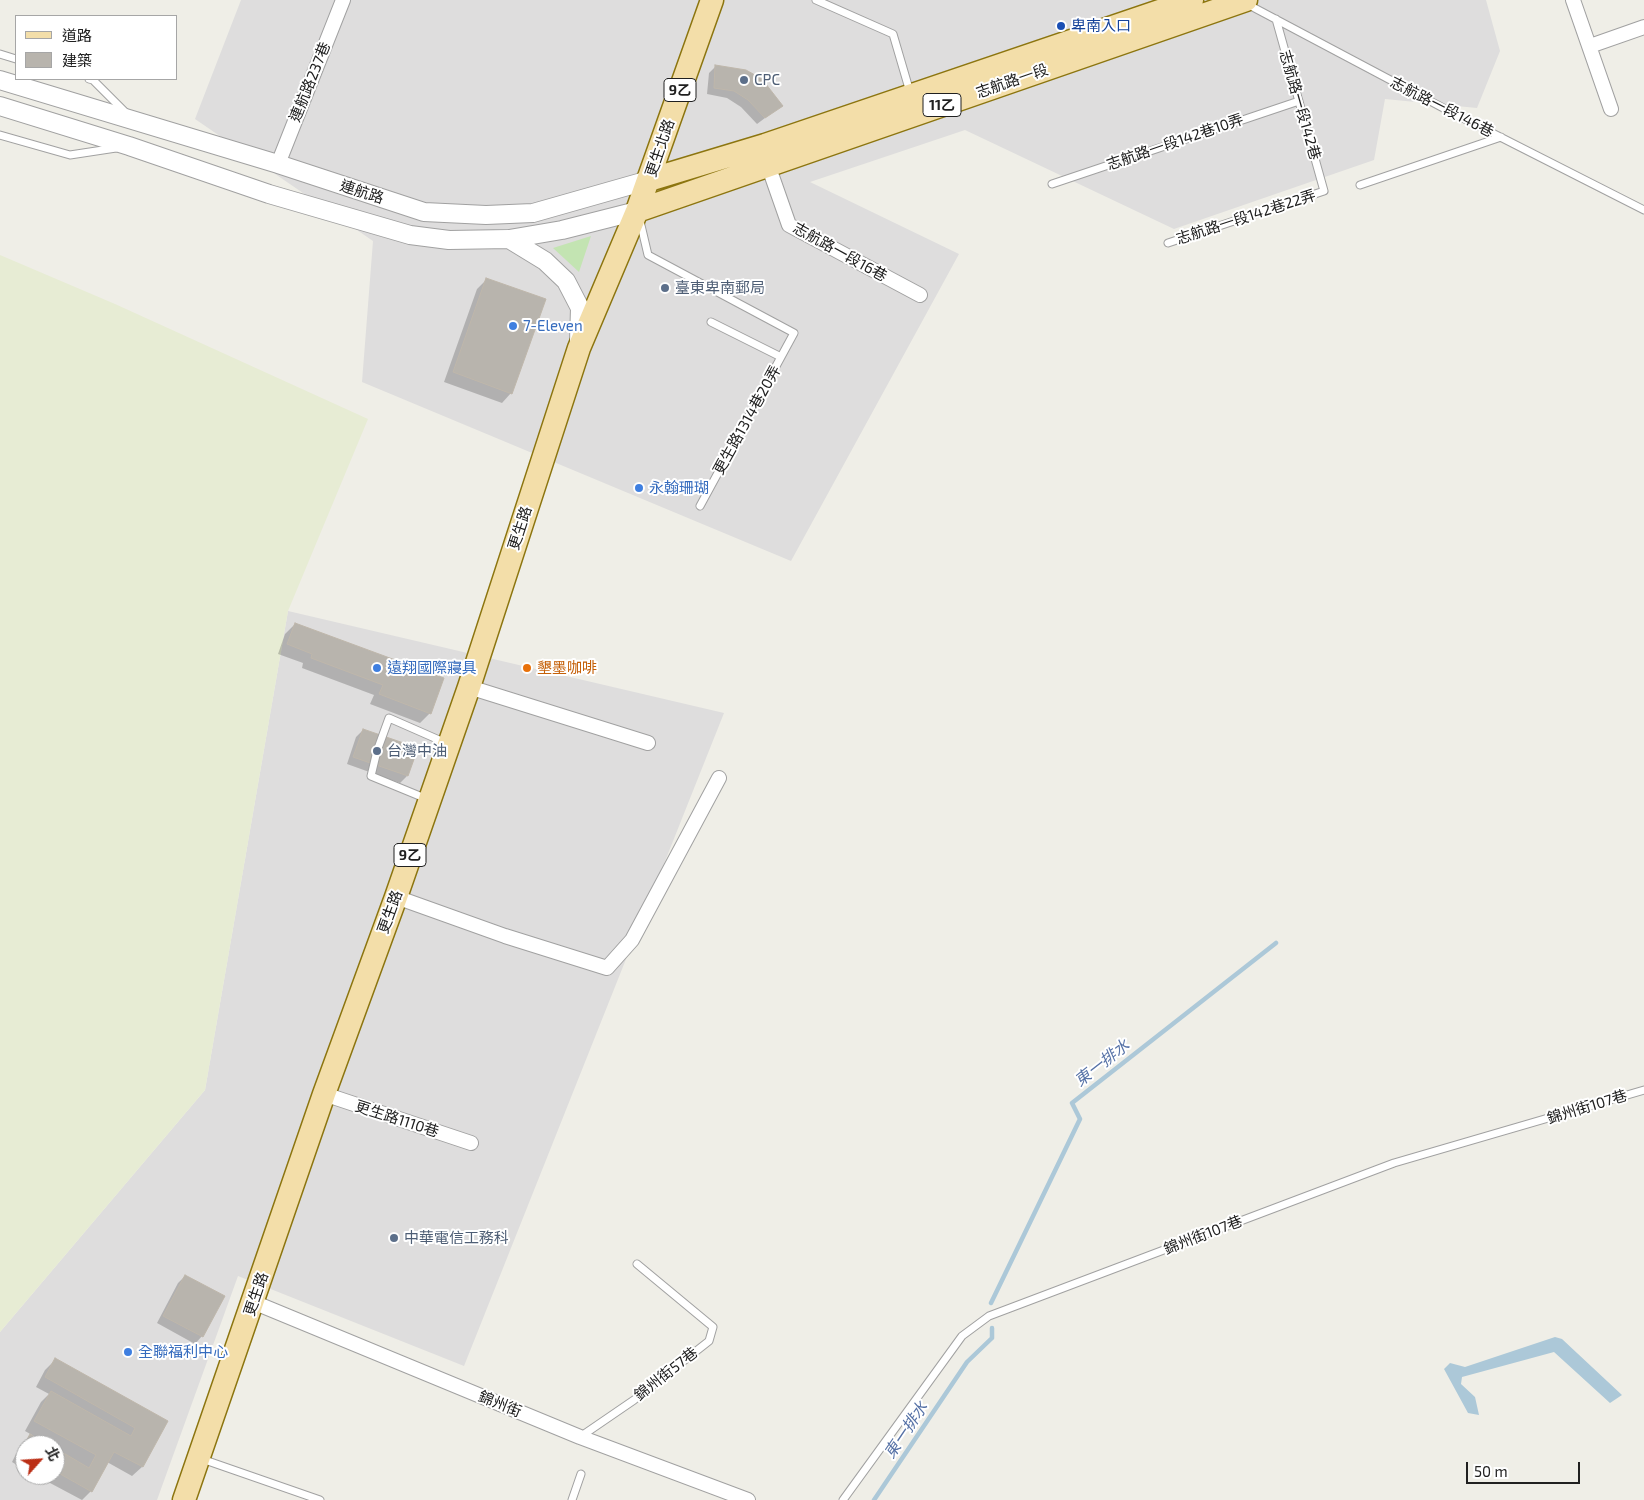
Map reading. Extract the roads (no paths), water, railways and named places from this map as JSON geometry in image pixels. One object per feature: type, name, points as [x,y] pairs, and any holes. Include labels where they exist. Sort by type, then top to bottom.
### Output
[{"type":"main road","name":"更生北路","points":[[637,211],[712,0]]},
{"type":"main road","name":"志航路一段","points":[[649,180],[765,145],[1192,0]]},
{"type":"main road","name":"志航路一段","points":[[637,211],[1242,0]]},
{"type":"main road","name":"更生路","points":[[184,1500],[254,1302],[324,1094],[396,897],[469,687],[579,348],[637,211]]},
{"type":"street","name":"連航路237巷","points":[[278,164],[343,0]]},
{"type":"street","points":[[1573,0],[1611,109]]},
{"type":"street","points":[[1590,46],[1644,27]]},
{"type":"street","name":"連航路","points":[[0,80],[278,164],[424,212],[486,215],[533,213],[649,180]]},
{"type":"street","name":"連航路","points":[[0,106],[129,146],[269,194],[410,235],[449,240],[508,239],[562,230],[637,211]]},
{"type":"street","name":"志航路一段16巷","points":[[768,165],[789,225],[920,295]]},
{"type":"street","points":[[386,229],[399,204]]},
{"type":"street","points":[[508,239],[545,261],[566,281],[580,308],[579,348]]},
{"type":"street","points":[[469,687],[648,743]]},
{"type":"street","points":[[396,897],[505,936],[607,968],[632,940],[719,778]]},
{"type":"street","name":"更生路1110巷","points":[[324,1094],[471,1144]]},
{"type":"street","name":"錦州街","points":[[254,1302],[580,1437],[748,1500]]},
{"type":"lane","points":[[816,0],[893,34],[911,95]]},
{"type":"lane","name":"志航路一段146巷","points":[[1242,0],[1501,138],[1644,210]]},
{"type":"lane","name":"志航路一段142巷","points":[[1276,19],[1324,191]]},
{"type":"lane","points":[[0,54],[15,59]]},
{"type":"lane","points":[[94,80],[133,120]]},
{"type":"lane","name":"志航路一段142巷10弄","points":[[1052,184],[1298,101]]},
{"type":"lane","points":[[0,135],[70,155],[129,146]]},
{"type":"lane","points":[[1360,185],[1501,138]]},
{"type":"lane","name":"志航路一段142巷22弄","points":[[1168,243],[1324,191]]},
{"type":"lane","name":"更生路1314巷20弄","points":[[637,211],[648,255],[794,333],[700,506]]},
{"type":"lane","points":[[711,322],[781,357]]},
{"type":"lane","points":[[430,800],[371,776],[389,718],[449,744]]},
{"type":"lane","name":"錦州街107巷","points":[[843,1500],[962,1336],[989,1316],[1394,1163],[1644,1090]]},
{"type":"lane","name":"錦州街57巷","points":[[580,1437],[634,1400],[709,1341],[712,1328],[637,1264]]},
{"type":"lane","points":[[199,1458],[320,1500]]},
{"type":"lane","points":[[572,1500],[581,1474]]},
{"type":"water","points":[[1555,1337],[1562,1339],[1622,1395],[1610,1403],[1554,1352],[1462,1377],[1461,1384],[1475,1397],[1479,1415],[1468,1413],[1444,1369],[1450,1363],[1465,1367]]},
{"type":"waterway","name":"東一排水","points":[[991,1303],[1080,1119],[1072,1103],[1276,943]]},
{"type":"waterway","name":"東一排水","points":[[874,1500],[967,1362],[992,1338],[992,1328]]},
{"type":"place","name":"卑南入口","points":[[1061,26]]},
{"type":"place","name":"CPC","points":[[744,80]]},
{"type":"place","name":"臺東卑南郵局","points":[[665,288]]},
{"type":"place","name":"7-Eleven","points":[[513,326]]},
{"type":"place","name":"永翰珊瑚","points":[[639,488]]},
{"type":"place","name":"遠翔國際寢具","points":[[377,668]]},
{"type":"place","name":"墾墨咖啡","points":[[527,668]]},
{"type":"place","name":"台灣中油","points":[[377,751]]},
{"type":"place","name":"中華電信工務科","points":[[394,1238]]},
{"type":"place","name":"全聯福利中心","points":[[128,1352]]}]
